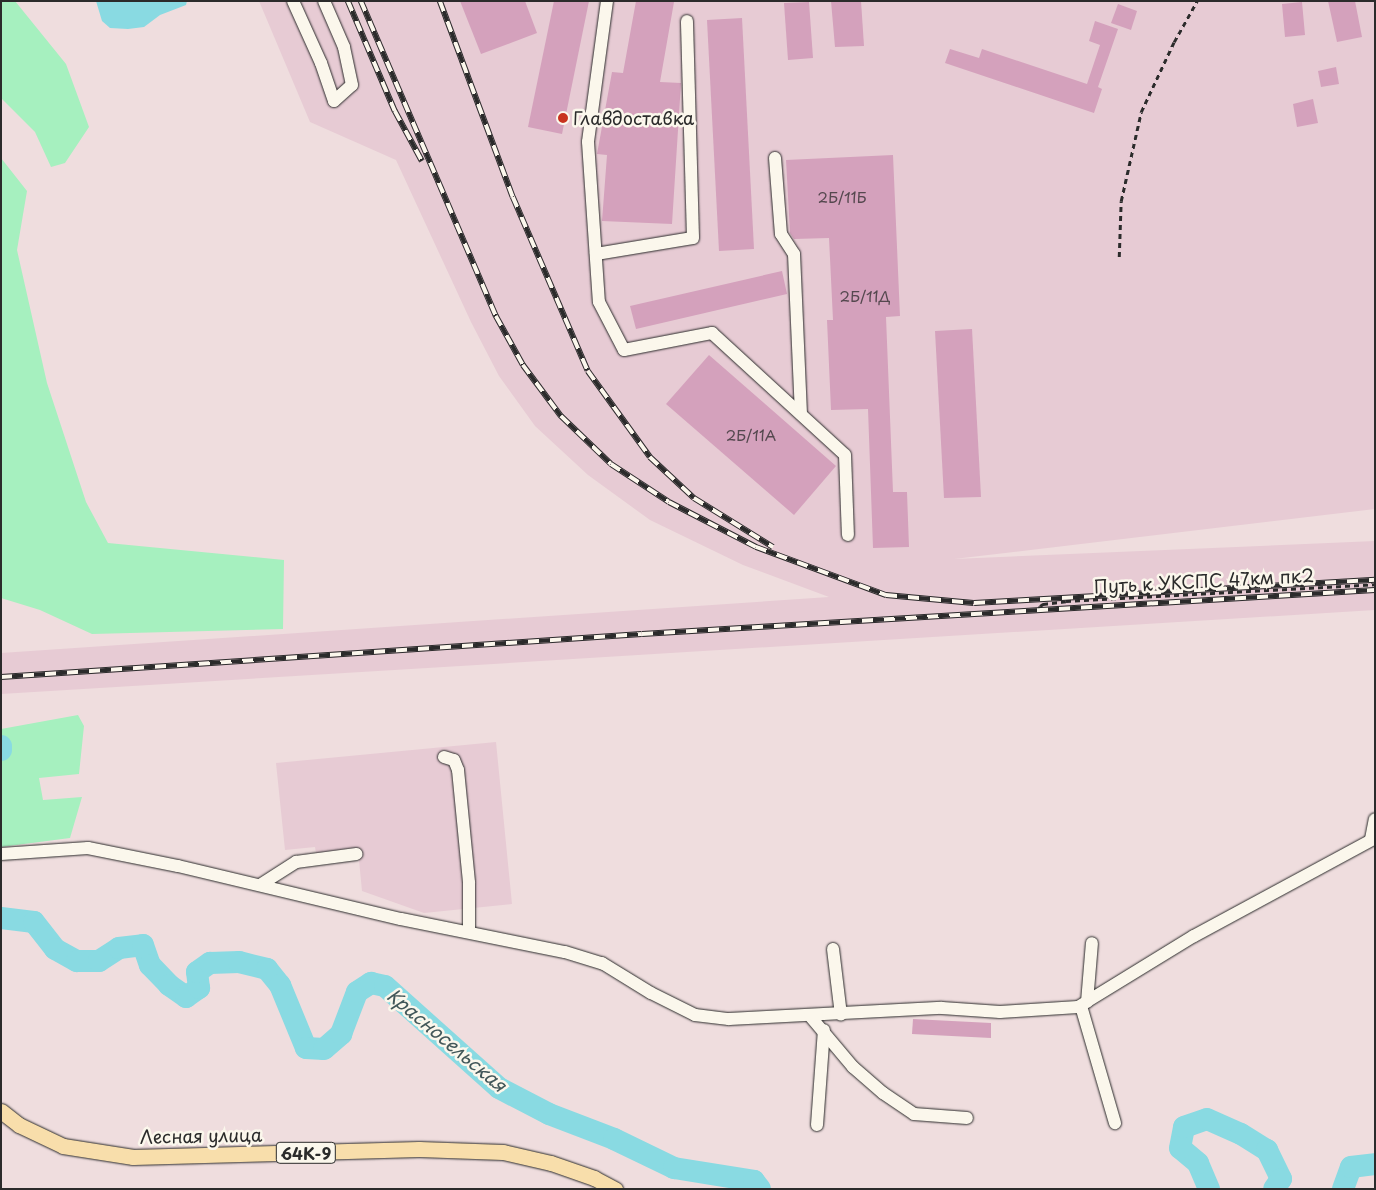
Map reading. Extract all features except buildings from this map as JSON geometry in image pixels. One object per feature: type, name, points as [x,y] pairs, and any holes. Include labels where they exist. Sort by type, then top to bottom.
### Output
[{"type":"main road","name":"Лесная улица","points":[[1,1111],[19,1125],[63,1146],[133,1157],[419,1150],[502,1152],[552,1163],[594,1178],[615,1189]]},
{"type":"lane","points":[[293,1],[321,63],[334,101],[352,84],[344,47],[324,1]]},
{"type":"lane","points":[[607,1],[588,142],[599,302],[624,350],[712,333],[845,455],[848,535]]},
{"type":"lane","points":[[596,254],[693,238],[687,21]]},
{"type":"lane","points":[[775,158],[781,234],[794,254],[801,414]]},
{"type":"lane","points":[[444,757],[454,760],[458,770],[469,883],[469,931]]},
{"type":"lane","points":[[1,854],[88,848],[260,885],[401,919],[469,931],[565,952],[602,963],[651,993],[695,1015],[729,1019],[841,1015],[942,1008],[1000,1012],[1084,1004],[1194,936],[1373,838],[1375,819]]},
{"type":"lane","points":[[260,885],[296,862],[356,854]]},
{"type":"lane","points":[[1092,943],[1084,1004],[1115,1124]]},
{"type":"lane","points":[[833,949],[841,1015]]},
{"type":"lane","points":[[810,1016],[824,1030],[853,1067],[883,1093],[914,1114],[967,1118]]},
{"type":"lane","points":[[817,1125],[824,1030]]},
{"type":"path","points":[[1118,257],[1121,201],[1141,112],[1174,42],[1197,1]]},
{"type":"path","name":"Путь к УКСПС 47км пк2","points":[[1039,610],[1043,604],[1066,601],[1375,584]]},
{"type":"shaded area","points":[[259,1],[1375,1],[1375,509],[954,559],[1375,541],[1375,610],[1,694],[1,653],[829,597],[743,565],[650,520],[588,475],[535,426],[499,376],[471,322],[396,160],[310,122]]},
{"type":"shaded area","points":[[496,742],[512,904],[424,913],[362,891],[358,850],[316,854],[315,847],[285,850],[276,763]]},
{"type":"green space","points":[[1,1],[15,1],[66,64],[89,127],[65,163],[51,167],[35,132],[1,98]]},
{"type":"green space","points":[[1,158],[27,191],[17,250],[47,383],[86,502],[108,543],[284,560],[283,629],[92,634],[40,610],[1,598]]},
{"type":"green space","points":[[78,715],[84,726],[79,774],[39,778],[43,800],[82,797],[70,838],[1,847],[1,729]]},
{"type":"water","points":[[96,1],[187,1],[186,5],[160,15],[144,27],[128,29],[110,28],[102,21]]},
{"type":"waterway","name":"Красносельская","points":[[1,918],[34,922],[55,949],[77,961],[99,961],[119,948],[143,945],[150,965],[169,985],[186,997],[199,988],[197,972],[210,963],[239,962],[267,969],[280,985],[306,1048],[324,1049],[341,1034],[357,992],[371,983],[385,986],[499,1088],[549,1114],[614,1139],[674,1168],[754,1181],[760,1189]]},
{"type":"waterway","name":"Красносельская","points":[[1209,1189],[1198,1163],[1180,1148],[1184,1127],[1207,1119],[1241,1134],[1267,1150],[1281,1179],[1274,1189]]},
{"type":"waterway","name":"Красносельская","points":[[1343,1189],[1351,1167],[1375,1164]]},
{"type":"railway","points":[[348,1],[395,111],[422,161]]},
{"type":"railway","points":[[361,1],[496,316],[523,365],[561,416],[611,464],[669,502],[756,547],[886,595],[974,603],[1375,580]]},
{"type":"railway","points":[[440,1],[513,197],[588,371],[650,457],[694,498],[773,547]]},
{"type":"railway","points":[[1,677],[642,634],[1375,590]]},
{"type":"place","name":"Главдоставка","points":[[563,118]]}]
